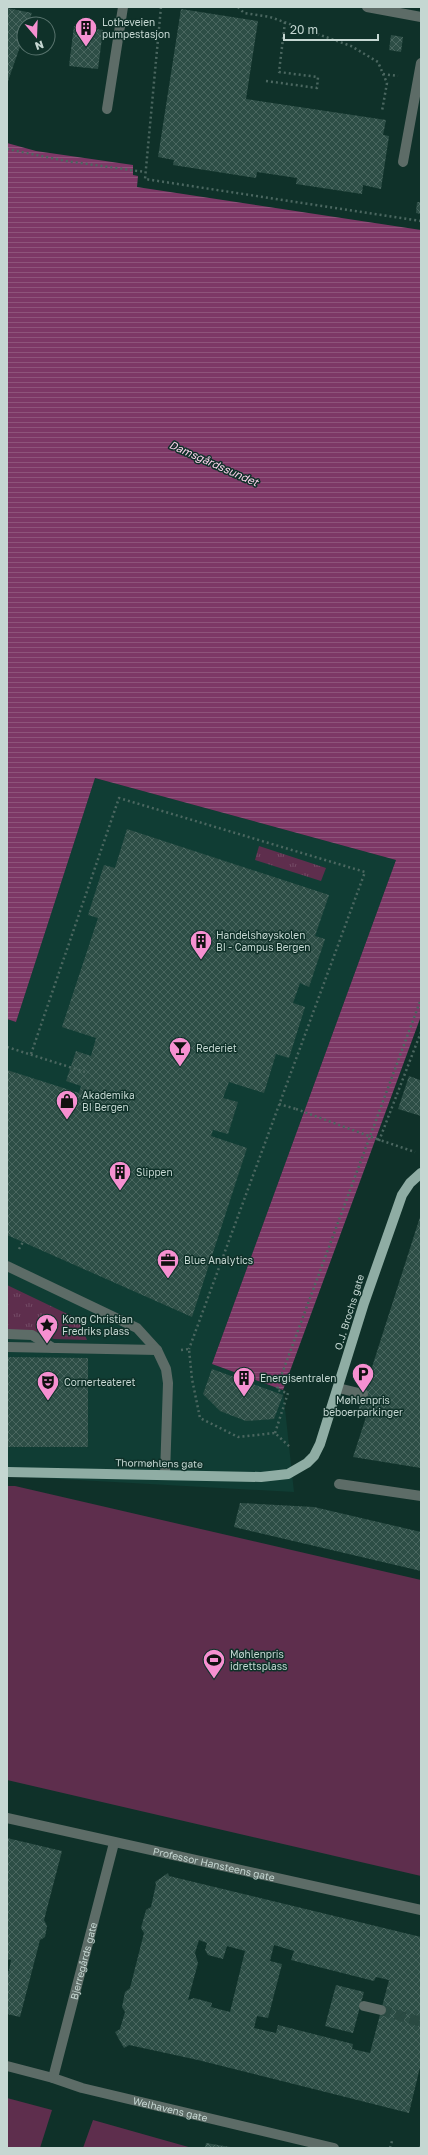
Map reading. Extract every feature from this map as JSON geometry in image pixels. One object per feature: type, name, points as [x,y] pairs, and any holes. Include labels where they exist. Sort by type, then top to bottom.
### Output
[{"type":"main road","name":"O.J. Brochs gate","points":[[307,1463],[314,1456],[320,1444],[364,1303],[402,1195],[410,1183],[421,1173]]},
{"type":"main road","name":"Thormøhlens gate","points":[[7,1472],[261,1477],[288,1474],[307,1463]]},
{"type":"street","points":[[107,109],[122,7]]},
{"type":"street","points":[[367,7],[421,17]]},
{"type":"street","points":[[403,162],[421,63]]},
{"type":"street","points":[[7,1266],[137,1328],[157,1350],[166,1368],[168,1383],[165,1475]]},
{"type":"street","points":[[7,1334],[32,1335],[53,1348]]},
{"type":"street","points":[[7,1347],[157,1350]]},
{"type":"street","points":[[338,1388],[363,1394]]},
{"type":"street","points":[[340,1484],[421,1496]]},
{"type":"street","name":"Professor Hansteens gate","points":[[7,1818],[421,1910]]},
{"type":"street","name":"Bjerregårds gate","points":[[53,2078],[114,1843]]},
{"type":"street","points":[[364,2006],[381,2010]]},
{"type":"street","name":"Welhavens gate","points":[[7,2066],[53,2078],[82,2088],[334,2148]]},
{"type":"path","points":[[161,7],[145,179],[421,221]]},
{"type":"path","points":[[238,7],[244,13],[270,17],[351,46],[378,62],[387,83],[382,112]]},
{"type":"path","points":[[266,81],[317,88],[318,77],[279,72],[285,22]]},
{"type":"path","points":[[383,74],[395,76]]},
{"type":"path","points":[[7,149],[66,161],[145,172]]},
{"type":"path","points":[[31,1054],[119,798],[365,872],[189,1349],[192,1379],[200,1418],[238,1437],[275,1433],[307,1463]]},
{"type":"path","points":[[275,1433],[288,1393],[277,1390],[280,1379],[421,999]]},
{"type":"path","points":[[378,1140],[421,1032]]},
{"type":"path","points":[[7,1047],[85,1072]]},
{"type":"path","points":[[279,1104],[421,1154]]},
{"type":"path","points":[[157,1350],[189,1349]]},
{"type":"path","points":[[390,2148],[392,2141]]},
{"type":"shaded area","points":[[95,778],[396,860],[212,1364],[283,1390],[294,1492],[7,1476],[7,1019],[16,1022]]},
{"type":"green space","points":[[259,846],[326,868],[321,881],[255,860]]},
{"type":"green space","points":[[7,1285],[78,1319],[87,1340],[54,1339],[34,1331],[7,1331]]},
{"type":"green space","name":"Møhlenpris idrettsplass","points":[[7,1486],[15,1486],[421,1580],[421,1876],[7,1780]]},
{"type":"green space","points":[[7,2098],[52,2110],[40,2148],[7,2148]]},
{"type":"green space","points":[[93,2120],[192,2148],[83,2148]]},
{"type":"water","name":"Damsgårdssundet","points":[[7,143],[36,151],[133,165],[133,175],[138,176],[137,187],[421,230],[421,1016],[283,1390],[212,1364],[396,860],[95,778],[16,1022],[7,1019]]},
{"type":"building","points":[[7,8],[32,13],[31,16],[16,16],[17,56],[7,84]]},
{"type":"building","points":[[181,9],[258,21],[246,99],[386,120],[383,135],[389,136],[381,189],[363,185],[362,194],[296,184],[297,178],[257,172],[256,178],[173,165],[174,160],[158,157]]},
{"type":"building","name":"Lotheveien pumpestasjon","points":[[74,26],[103,30],[98,69],[69,66]]},
{"type":"building","points":[[391,35],[403,37],[401,52],[389,50]]},
{"type":"building","points":[[417,202],[421,202],[421,214],[416,213]]},
{"type":"building","points":[[127,829],[329,895],[315,936],[325,939],[309,987],[300,983],[293,1003],[305,1007],[289,1058],[276,1054],[264,1093],[229,1082],[223,1098],[238,1102],[228,1134],[213,1130],[211,1136],[247,1148],[192,1317],[7,1235],[7,1070],[79,1093],[81,1086],[66,1081],[76,1051],[91,1056],[96,1038],[62,1027],[98,918],[88,915],[104,865],[115,868]]},
{"type":"building","points":[[409,1076],[420,1080],[421,1077],[421,1116],[398,1109]]},
{"type":"building","points":[[421,1214],[421,1468],[353,1457],[366,1417],[357,1414]]},
{"type":"building","name":"Cornerteateret","points":[[7,1357],[88,1358],[88,1447],[7,1447]]},
{"type":"building","name":"Energisentralen","points":[[212,1369],[283,1395],[274,1419],[246,1421],[220,1411],[203,1394]]},
{"type":"building","points":[[240,1503],[314,1507],[421,1532],[421,1571],[234,1527]]},
{"type":"building","points":[[7,1838],[62,1851],[44,1920],[47,1926],[45,1937],[40,1940],[20,2017],[7,2014],[7,1971],[9,1971],[11,1960],[7,1959]]},
{"type":"building","points":[[168,1873],[169,1876],[421,1937],[421,2063],[409,2113],[198,2060],[129,2045],[124,2048],[115,2032],[120,2029],[125,2012],[122,2007],[125,1992],[130,1988],[144,1933],[141,1928],[146,1910],[151,1907],[156,1884],[155,1882]],"holes":[[[199,1940],[207,1943],[205,1950],[208,1955],[223,1959],[227,1946],[245,1951],[230,2012],[211,2007],[212,2003],[194,1998],[188,2000],[198,1963],[195,1953]],[[274,1945],[294,1951],[291,1960],[374,1981],[376,1977],[389,1980],[370,2053],[352,2049],[353,2044],[278,2025],[276,2033],[254,2028],[257,2016],[268,2018],[282,1964],[270,1961]]]},
{"type":"building","points":[[336,1985],[364,1992],[353,2033],[325,2026]]},
{"type":"building","points":[[206,2143],[230,2147],[230,2148],[205,2148]]},
{"type":"tunnel","points":[[381,2010],[421,2022]]},
{"type":"tram line","points":[[420,2148],[421,2143]]},
{"type":"place","name":"Lotheveien pumpestasjon","points":[[86,48]]},
{"type":"place","name":"Handelshøyskolen BI - Campus Bergen","points":[[201,960]]},
{"type":"place","name":"Rederiet","points":[[180,1068]]},
{"type":"place","name":"Akademika BI Bergen","points":[[67,1120]]},
{"type":"place","name":"Slippen","points":[[120,1192]]},
{"type":"place","name":"Blue Analytics","points":[[168,1280]]},
{"type":"place","name":"Kong Christian Fredriks plass","points":[[47,1344]]},
{"type":"place","name":"Møhlenpris beboerparkinger","points":[[363,1394]]},
{"type":"place","name":"Energisentralen","points":[[244,1398]]},
{"type":"place","name":"Cornerteateret","points":[[48,1402]]},
{"type":"place","name":"Møhlenpris idrettsplass","points":[[214,1680]]}]
